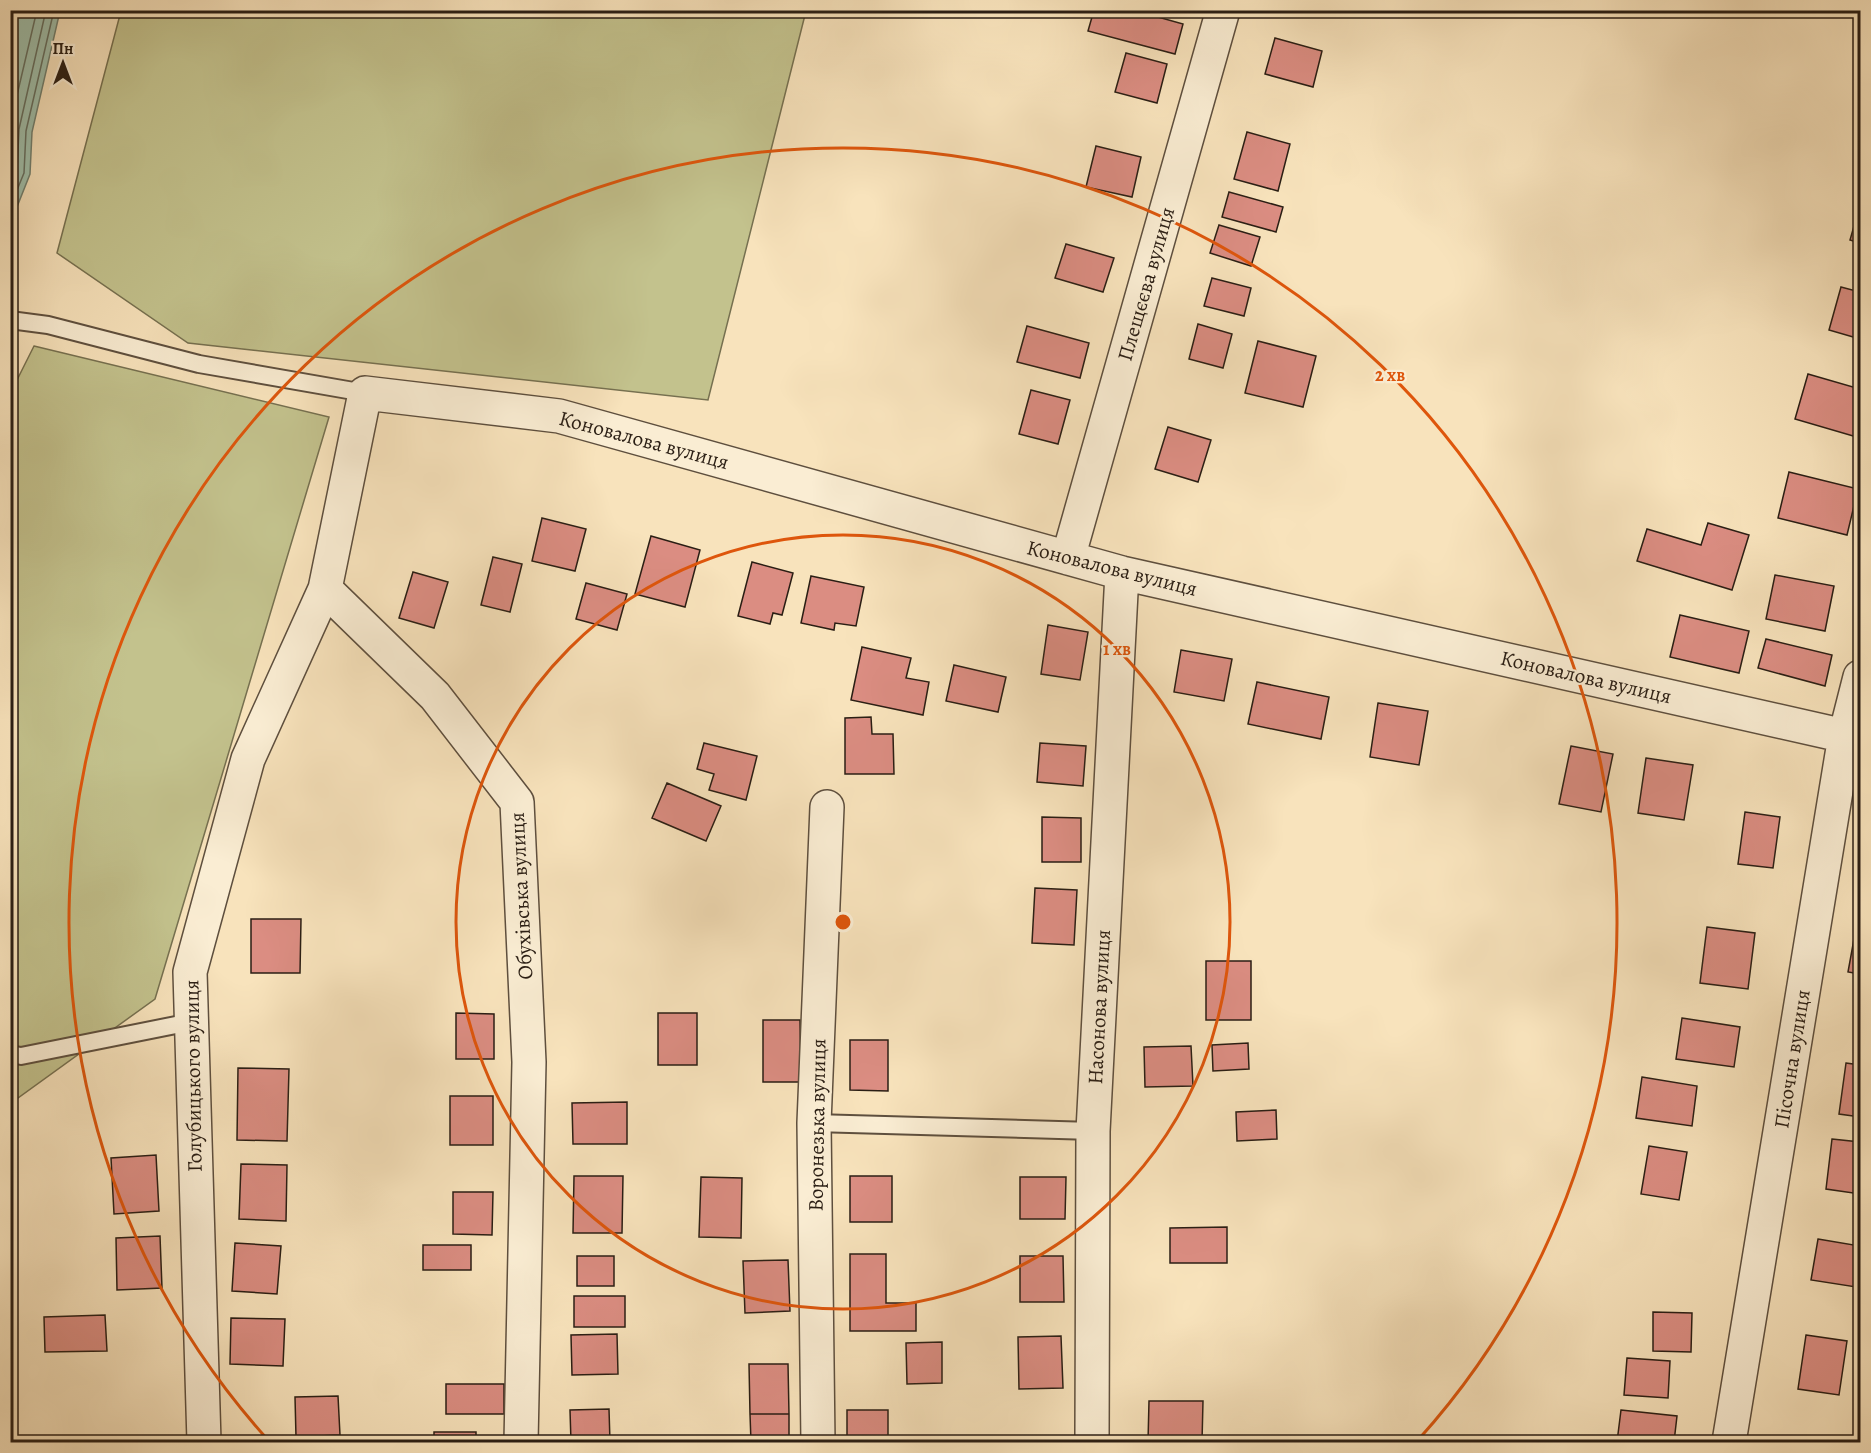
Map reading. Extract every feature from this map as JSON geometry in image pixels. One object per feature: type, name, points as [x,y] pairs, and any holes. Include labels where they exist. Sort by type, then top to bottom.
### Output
[{"type":"street","name":"Плещєєва вулиця","points":[[1068,558],[1223,10]]},
{"type":"street","name":"Коновалова вулиця","points":[[365,393],[559,416],[1122,573],[1853,740]]},
{"type":"street","points":[[325,589],[365,393]]},
{"type":"street","name":"Насонова вулиця","points":[[1092,1443],[1093,1131],[1122,573]]},
{"type":"street","name":"Голубицького вулиця","points":[[204,1443],[190,972],[248,759],[325,589]]},
{"type":"street","name":"Обухівська вулиця","points":[[325,589],[435,696],[517,802],[529,1062],[521,1443]]},
{"type":"street","name":"Пісочна вулиця","points":[[1729,1443],[1853,740],[1860,677]]},
{"type":"street","name":"Воронезька вулиця","points":[[818,1443],[814,1123],[827,807]]},
{"type":"lane","points":[[10,320],[48,325],[199,364],[365,393]]},
{"type":"lane","points":[[10,1054],[21,1056],[191,1022]]},
{"type":"lane","points":[[814,1123],[1093,1131]]},
{"type":"shaded area","points":[[121,11],[806,11],[708,400],[188,343],[57,253]]},
{"type":"shaded area","points":[[34,346],[329,417],[155,999],[11,1103],[10,394]]},
{"type":"water","points":[[11,10],[60,11],[32,132],[30,174],[11,222]]},
{"type":"building","points":[[1094,10],[1133,10],[1183,24],[1175,54],[1088,31]]},
{"type":"building","points":[[1165,10],[1185,10],[1184,16]]},
{"type":"building","points":[[1275,38],[1322,51],[1313,87],[1265,74]]},
{"type":"building","points":[[1126,53],[1167,64],[1157,103],[1115,92]]},
{"type":"building","points":[[1247,132],[1290,144],[1278,191],[1234,179]]},
{"type":"building","points":[[1096,146],[1141,157],[1132,197],[1086,187]]},
{"type":"building","points":[[1229,192],[1283,207],[1276,232],[1222,217]]},
{"type":"building","points":[[1858,212],[1860,213],[1860,243],[1850,240]]},
{"type":"building","points":[[1219,225],[1260,237],[1251,266],[1210,253]]},
{"type":"building","points":[[1066,244],[1114,258],[1103,292],[1055,278]]},
{"type":"building","points":[[1212,278],[1251,288],[1244,316],[1204,306]]},
{"type":"building","points":[[1841,287],[1860,292],[1860,339],[1829,330]]},
{"type":"building","points":[[1198,324],[1232,334],[1223,368],[1189,359]]},
{"type":"building","points":[[1027,326],[1089,343],[1080,378],[1017,362]]},
{"type":"building","points":[[1258,341],[1316,356],[1303,407],[1245,393]]},
{"type":"building","points":[[1808,374],[1860,389],[1860,438],[1795,419]]},
{"type":"building","points":[[1031,390],[1070,400],[1058,444],[1019,434]]},
{"type":"building","points":[[1168,427],[1211,440],[1198,482],[1155,469]]},
{"type":"building","points":[[1789,472],[1858,489],[1847,535],[1778,518]]},
{"type":"building","points":[[542,518],[586,529],[575,571],[532,561]]},
{"type":"building","points":[[1708,523],[1749,535],[1732,590],[1637,561],[1647,529],[1701,545]]},
{"type":"building","points":[[651,536],[700,550],[685,607],[635,594]]},
{"type":"building","points":[[493,557],[522,564],[510,612],[481,605]]},
{"type":"building","points":[[752,562],[793,573],[782,615],[773,613],[770,624],[738,616]]},
{"type":"building","points":[[413,572],[448,582],[434,628],[399,618]]},
{"type":"building","points":[[1775,575],[1834,586],[1825,631],[1766,619]]},
{"type":"building","points":[[811,576],[864,587],[856,626],[835,623],[834,630],[801,623]]},
{"type":"building","points":[[586,583],[627,594],[617,630],[576,619]]},
{"type":"building","points":[[1680,615],[1749,631],[1739,673],[1670,657]]},
{"type":"building","points":[[1048,625],[1088,632],[1080,680],[1041,674]]},
{"type":"building","points":[[1766,639],[1832,655],[1825,686],[1758,668]]},
{"type":"building","points":[[862,647],[911,658],[906,678],[929,682],[923,715],[851,700]]},
{"type":"building","points":[[1181,650],[1232,659],[1224,701],[1174,692]]},
{"type":"building","points":[[954,665],[1006,677],[998,712],[946,701]]},
{"type":"building","points":[[1257,682],[1329,697],[1321,739],[1248,724]]},
{"type":"building","points":[[1378,703],[1428,711],[1419,765],[1370,757]]},
{"type":"building","points":[[871,717],[872,734],[893,734],[894,774],[845,774],[845,718]]},
{"type":"building","points":[[704,743],[757,756],[746,800],[709,790],[714,774],[697,769]]},
{"type":"building","points":[[1040,743],[1086,746],[1083,786],[1037,782]]},
{"type":"building","points":[[1571,746],[1613,754],[1601,812],[1559,804]]},
{"type":"building","points":[[1646,758],[1693,765],[1684,820],[1638,813]]},
{"type":"building","points":[[667,783],[721,806],[706,841],[652,818]]},
{"type":"building","points":[[1745,812],[1780,817],[1773,868],[1738,864]]},
{"type":"building","points":[[1042,817],[1081,818],[1081,862],[1042,862]]},
{"type":"building","points":[[1860,853],[1860,873],[1856,872]]},
{"type":"building","points":[[1035,888],[1077,890],[1074,945],[1032,943]]},
{"type":"building","points":[[1858,917],[1860,917],[1860,974],[1848,972]]},
{"type":"building","points":[[251,919],[301,919],[300,973],[251,973]]},
{"type":"building","points":[[1707,927],[1755,933],[1748,989],[1700,983]]},
{"type":"building","points":[[1206,961],[1251,961],[1251,1020],[1206,1020]]},
{"type":"building","points":[[456,1013],[494,1014],[494,1059],[456,1059]]},
{"type":"building","points":[[658,1013],[697,1013],[697,1065],[658,1065]]},
{"type":"building","points":[[1682,1018],[1740,1027],[1734,1067],[1676,1059]]},
{"type":"building","points":[[763,1020],[800,1020],[801,1082],[763,1082]]},
{"type":"building","points":[[850,1040],[888,1040],[888,1091],[850,1090]]},
{"type":"building","points":[[1248,1043],[1249,1069],[1213,1071],[1212,1045]]},
{"type":"building","points":[[1191,1046],[1193,1086],[1145,1087],[1144,1047]]},
{"type":"building","points":[[1846,1063],[1860,1065],[1860,1117],[1839,1114]]},
{"type":"building","points":[[238,1068],[289,1069],[287,1141],[237,1140]]},
{"type":"building","points":[[1642,1077],[1697,1086],[1692,1126],[1636,1118]]},
{"type":"building","points":[[450,1096],[493,1096],[493,1145],[450,1145]]},
{"type":"building","points":[[627,1102],[627,1144],[573,1144],[572,1103]]},
{"type":"building","points":[[1276,1110],[1277,1139],[1237,1141],[1236,1112]]},
{"type":"building","points":[[1832,1139],[1860,1142],[1860,1194],[1826,1189]]},
{"type":"building","points":[[1649,1146],[1687,1152],[1679,1200],[1641,1194]]},
{"type":"building","points":[[156,1155],[159,1211],[114,1214],[111,1158]]},
{"type":"building","points":[[241,1164],[287,1165],[286,1221],[239,1219]]},
{"type":"building","points":[[574,1176],[623,1176],[622,1233],[573,1233]]},
{"type":"building","points":[[850,1176],[892,1176],[892,1222],[850,1222]]},
{"type":"building","points":[[701,1177],[742,1178],[741,1238],[699,1237]]},
{"type":"building","points":[[1020,1177],[1066,1177],[1065,1219],[1020,1219]]},
{"type":"building","points":[[453,1192],[493,1192],[492,1235],[453,1234]]},
{"type":"building","points":[[1227,1227],[1227,1263],[1170,1263],[1170,1228]]},
{"type":"building","points":[[160,1236],[162,1288],[117,1290],[116,1238]]},
{"type":"building","points":[[1818,1239],[1860,1246],[1856,1287],[1811,1280]]},
{"type":"building","points":[[235,1243],[281,1246],[277,1294],[232,1291]]},
{"type":"building","points":[[423,1245],[471,1245],[471,1270],[423,1270]]},
{"type":"building","points":[[850,1254],[886,1254],[886,1303],[916,1303],[916,1331],[850,1331]]},
{"type":"building","points":[[577,1256],[614,1256],[614,1286],[577,1286]]},
{"type":"building","points":[[1020,1256],[1063,1256],[1064,1302],[1020,1302]]},
{"type":"building","points":[[788,1260],[790,1311],[745,1313],[743,1261]]},
{"type":"building","points":[[574,1296],[625,1296],[625,1327],[574,1327]]},
{"type":"building","points":[[1653,1312],[1692,1313],[1691,1352],[1653,1351]]},
{"type":"building","points":[[105,1315],[107,1351],[45,1352],[44,1317]]},
{"type":"building","points":[[231,1318],[285,1319],[283,1366],[230,1364]]},
{"type":"building","points":[[617,1334],[618,1374],[572,1375],[571,1335]]},
{"type":"building","points":[[1806,1335],[1847,1341],[1839,1395],[1798,1389]]},
{"type":"building","points":[[1061,1336],[1063,1388],[1019,1389],[1018,1337]]},
{"type":"building","points":[[942,1342],[942,1383],[907,1384],[906,1343]]},
{"type":"building","points":[[1627,1358],[1670,1361],[1668,1398],[1624,1395]]},
{"type":"building","points":[[749,1364],[788,1364],[789,1414],[750,1414]]},
{"type":"building","points":[[446,1384],[504,1384],[504,1414],[446,1414]]},
{"type":"building","points":[[338,1396],[340,1435],[296,1437],[295,1397]]},
{"type":"building","points":[[1149,1401],[1203,1401],[1202,1442],[1148,1442]]},
{"type":"building","points":[[609,1409],[610,1442],[571,1442],[570,1410]]},
{"type":"building","points":[[847,1410],[888,1410],[888,1442],[847,1442]]},
{"type":"building","points":[[1621,1410],[1677,1416],[1674,1442],[1617,1442]]},
{"type":"building","points":[[750,1414],[789,1414],[789,1442],[751,1442]]},
{"type":"building","points":[[434,1432],[476,1432],[476,1442],[434,1442]]},
{"type":"building","points":[[169,1439],[169,1442],[91,1442],[91,1440]]}]
